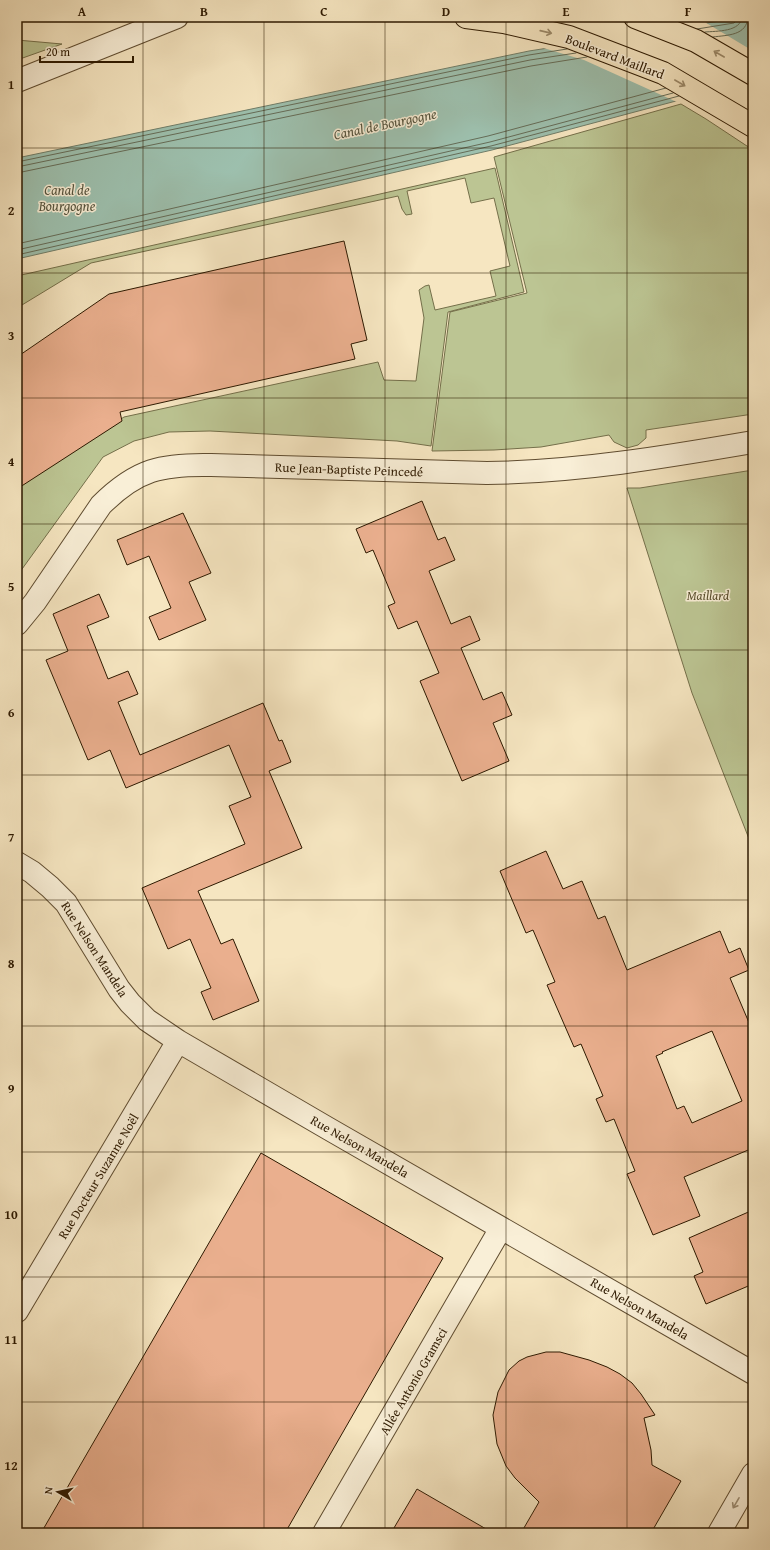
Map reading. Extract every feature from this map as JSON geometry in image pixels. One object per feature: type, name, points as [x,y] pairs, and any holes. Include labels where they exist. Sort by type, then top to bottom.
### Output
[{"type":"main road","name":"Boulevard Maillard","points":[[466,17],[504,22],[569,37],[663,73],[753,126]]},
{"type":"main road","points":[[635,17],[696,41],[753,74]]},
{"type":"street","points":[[17,81],[177,17]]},
{"type":"street","name":"Rue Jean-Baptiste Peincedé","points":[[17,624],[35,602],[101,505],[116,491],[132,480],[144,473],[160,468],[185,465],[206,465],[518,473],[562,470],[611,464],[753,442]]},
{"type":"street","name":"Rue Nelson Mandela","points":[[17,864],[32,872],[66,903],[119,989],[130,1004],[146,1020],[178,1041],[753,1373]]},
{"type":"street","name":"Rue Docteur Suzanne Noël","points":[[17,1311],[178,1041]]},
{"type":"street","name":"Allée Antonio Gramsci","points":[[324,1533],[501,1228]]},
{"type":"street","points":[[719,1533],[753,1474]]},
{"type":"green space","points":[[17,40],[62,44],[17,60]]},
{"type":"green space","points":[[681,104],[753,150],[753,414],[646,430],[646,438],[638,445],[627,448],[614,442],[609,435],[541,447],[494,450],[432,451],[450,312],[527,293],[494,157]]},
{"type":"green space","points":[[495,168],[524,292],[448,312],[431,446],[397,441],[210,431],[169,432],[134,441],[103,457],[17,576],[17,488],[124,417],[378,362],[384,380],[416,381],[424,318],[419,290],[429,285],[435,310],[496,296],[490,271],[510,266],[494,198],[471,203],[465,178],[407,191],[412,214],[406,215],[402,209],[398,196],[91,263],[17,308],[17,276]]},
{"type":"green space","name":"Maillard","points":[[753,470],[753,849],[692,693],[627,488],[640,488]]},
{"type":"water","name":"Canal de Bourgogne","points":[[745,17],[753,17],[753,83],[676,101],[492,150],[17,259],[17,158],[529,51]]},
{"type":"pier","points":[[703,21],[753,51],[753,85],[679,103],[584,60],[540,47]]},
{"type":"building","points":[[344,241],[367,340],[351,344],[355,359],[120,412],[122,421],[17,489],[17,357],[109,294]]},
{"type":"building","points":[[422,501],[438,540],[445,537],[455,560],[429,571],[451,624],[470,616],[480,640],[461,648],[483,700],[502,692],[512,715],[493,723],[509,761],[462,781],[420,681],[439,673],[417,621],[398,629],[388,606],[395,603],[373,550],[366,553],[356,529]]},
{"type":"building","points":[[183,513],[211,573],[189,582],[206,620],[159,640],[149,617],[171,608],[149,556],[127,565],[117,540]]},
{"type":"building","points":[[99,594],[109,617],[87,626],[108,679],[128,671],[138,694],[118,702],[140,755],[263,703],[279,741],[282,740],[291,762],[269,771],[302,848],[198,891],[221,944],[233,939],[259,1001],[213,1020],[201,992],[211,988],[190,939],[168,949],[142,888],[245,844],[229,806],[251,797],[229,745],[126,788],[110,750],[88,760],[46,660],[68,651],[53,614]]},
{"type":"building","points":[[546,851],[563,889],[582,881],[598,919],[605,916],[627,970],[720,931],[729,953],[740,948],[749,970],[730,978],[753,1032],[753,1148],[684,1177],[700,1216],[653,1235],[627,1174],[635,1171],[614,1119],[606,1122],[596,1099],[603,1096],[581,1044],[574,1047],[547,985],[555,982],[533,930],[526,933],[500,871]],"holes":[[[712,1031],[742,1101],[692,1123],[684,1106],[677,1109],[656,1056],[663,1053],[662,1052]]]},
{"type":"building","points":[[261,1153],[443,1258],[285,1533],[41,1533]]},
{"type":"building","points":[[753,1210],[753,1284],[706,1304],[694,1276],[703,1272],[689,1238]]},
{"type":"building","points":[[546,1352],[560,1352],[589,1360],[620,1374],[632,1383],[655,1415],[644,1418],[651,1450],[652,1465],[681,1481],[651,1533],[521,1533],[539,1502],[515,1478],[506,1466],[497,1444],[493,1415],[498,1392],[509,1370],[519,1361],[527,1357]]},
{"type":"building","points":[[417,1489],[493,1533],[391,1533]]}]
